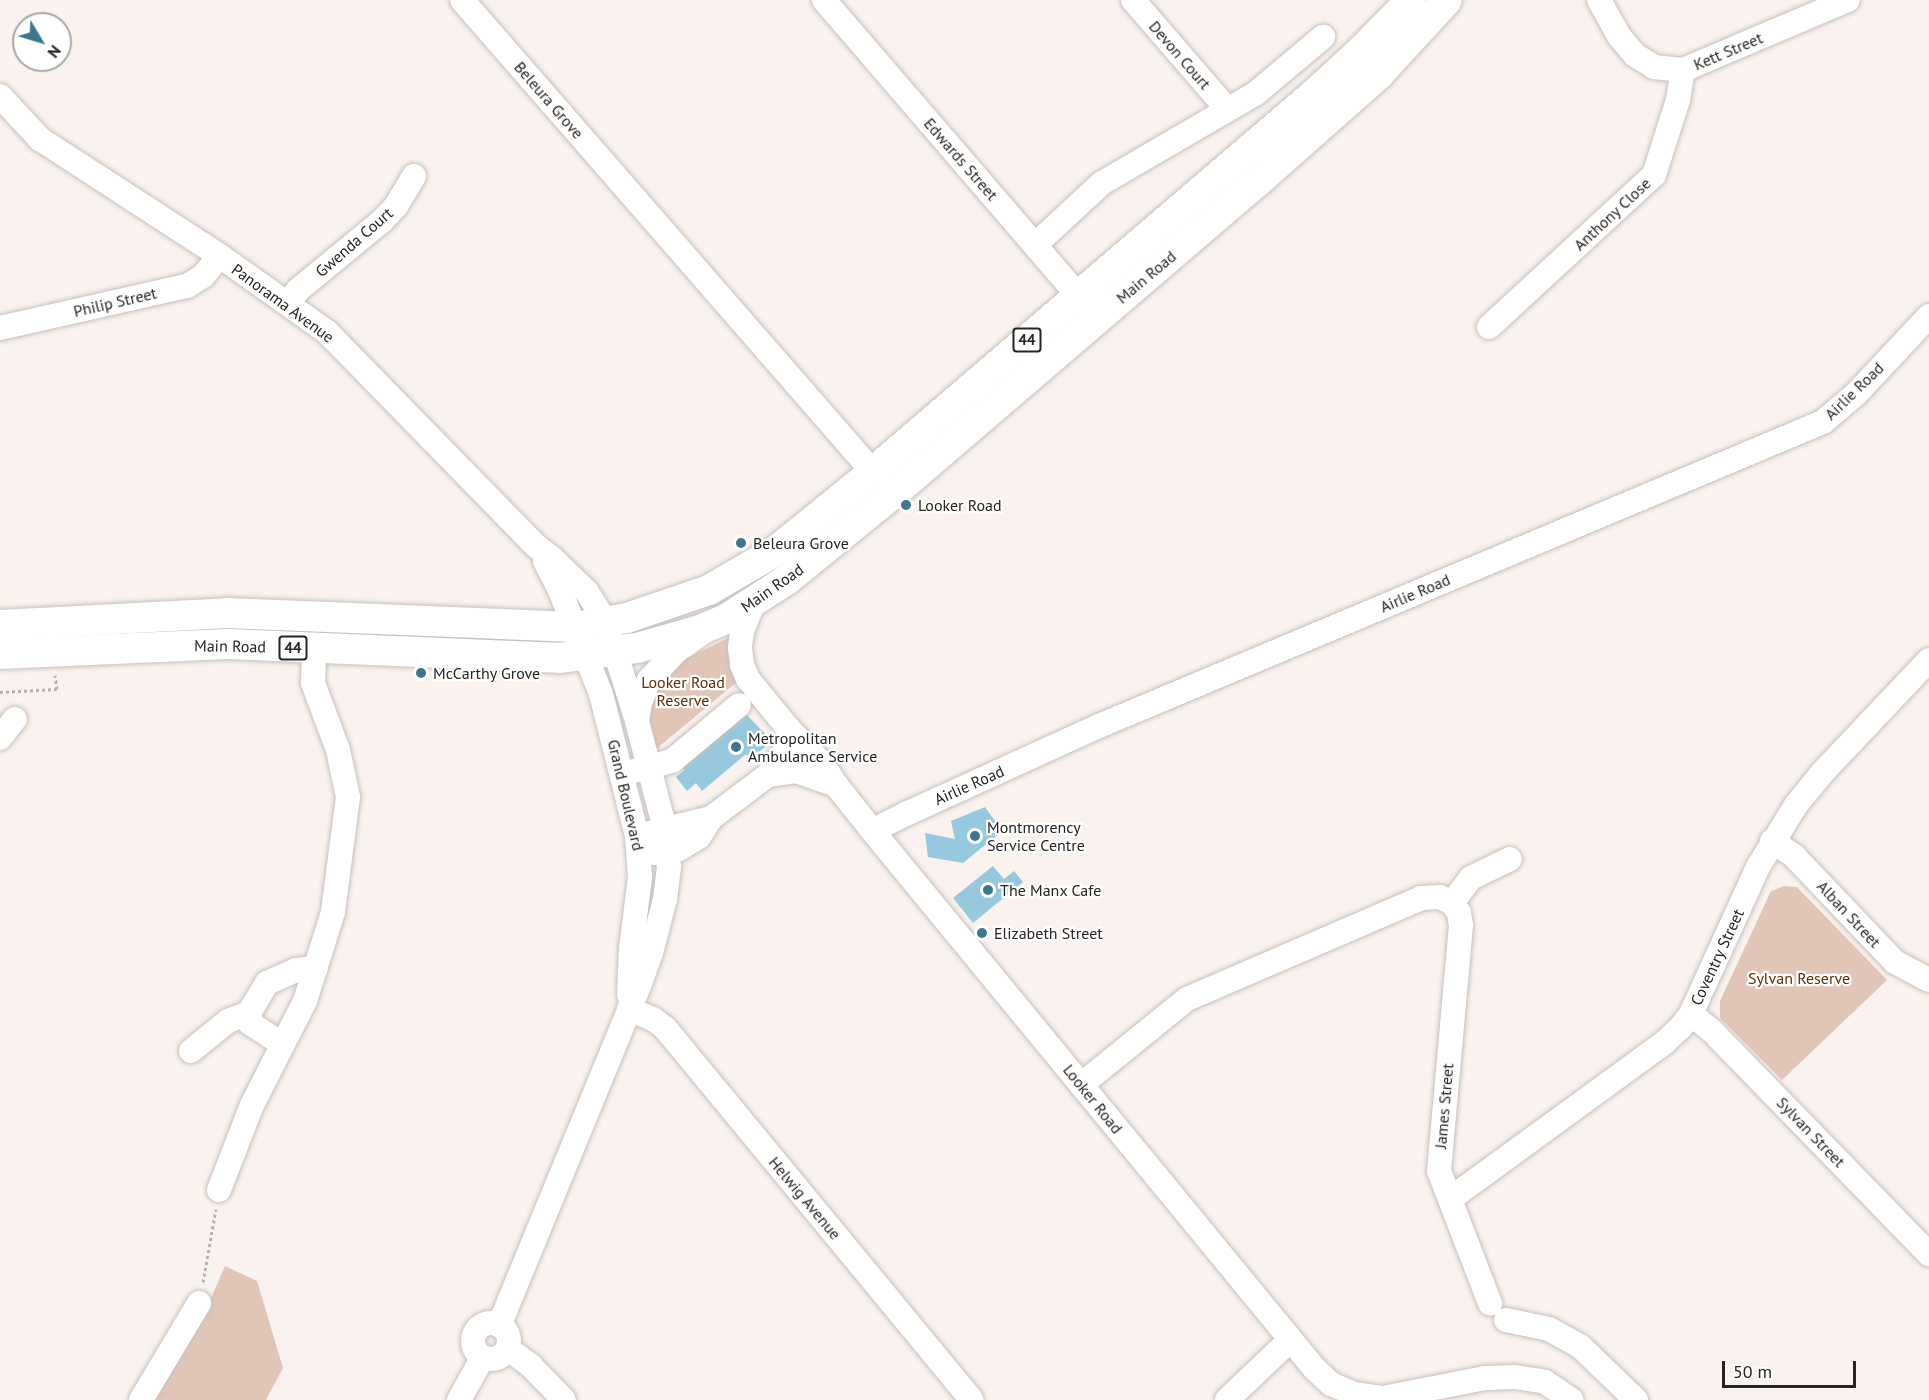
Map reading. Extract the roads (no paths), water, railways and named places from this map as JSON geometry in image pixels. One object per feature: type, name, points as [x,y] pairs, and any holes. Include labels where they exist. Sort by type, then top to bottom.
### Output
[{"type":"main road","name":"Main Road","points":[[0,625],[227,613],[574,627],[606,623],[660,608],[726,582],[776,550],[873,472],[1313,95],[1361,51],[1411,0]]},
{"type":"main road","name":"Main Road","points":[[0,654],[228,644],[519,658],[586,656],[673,638],[726,619],[753,604],[894,493],[1323,125],[1379,74],[1447,0]]},
{"type":"street","name":"Beleura Grove","points":[[462,0],[873,472]]},
{"type":"street","name":"Edwards Street","points":[[824,0],[1098,318]]},
{"type":"street","name":"Devon Court","points":[[1133,0],[1228,110]]},
{"type":"street","name":"Kett Street","points":[[1599,0],[1618,36],[1635,55],[1654,66],[1683,70],[1848,0]]},
{"type":"street","points":[[1035,245],[1102,183],[1255,94],[1323,37]]},
{"type":"street","name":"Anthony Close","points":[[1489,327],[1654,175],[1678,100],[1683,70]]},
{"type":"street","name":"Panorama Avenue","points":[[0,96],[40,139],[220,256],[327,332],[536,546],[552,558],[587,592],[606,623]]},
{"type":"street","name":"Gwenda Court","points":[[288,303],[298,290],[382,221],[401,198],[414,176]]},
{"type":"street","name":"Philip Street","points":[[0,328],[187,286],[203,276],[220,256]]},
{"type":"street","name":"Airlie Road","points":[[875,834],[884,825],[908,813],[1099,726],[1823,422],[1856,394],[1929,316]]},
{"type":"street","name":"Panorama Avenue","points":[[536,546],[555,578],[586,656]]},
{"type":"street","name":"Looker Road","points":[[753,604],[742,631],[742,664],[755,688],[826,768],[836,785],[875,834],[1290,1340],[1331,1384],[1354,1394],[1383,1398],[1485,1378],[1515,1377],[1545,1382],[1572,1400]]},
{"type":"street","points":[[637,721],[644,692],[658,668],[684,645],[726,619]]},
{"type":"street","name":"Grand Boulevard","points":[[499,1325],[644,975],[660,923],[669,867],[667,840],[650,767],[606,623]]},
{"type":"street","points":[[219,1190],[252,1105],[305,1001],[333,912],[348,797],[338,750],[313,683],[314,649]]},
{"type":"street","name":"Grand Boulevard","points":[[586,656],[601,694],[623,774],[638,845],[629,972],[629,1009]]},
{"type":"street","name":"Coventry Street","points":[[1449,1199],[1665,1042],[1690,1014],[1772,841],[1823,772],[1929,660]]},
{"type":"street","points":[[623,774],[672,761],[739,705]]},
{"type":"street","points":[[0,738],[15,719]]},
{"type":"street","points":[[638,845],[667,840],[679,849],[699,837],[711,818],[768,775],[790,747],[807,747]]},
{"type":"street","points":[[768,775],[796,771],[836,785]]},
{"type":"street","name":"Alban Street","points":[[1772,841],[1794,856],[1895,962],[1929,980]]},
{"type":"street","points":[[1081,1085],[1187,999],[1421,898],[1440,897],[1452,903],[1471,878],[1510,859]]},
{"type":"street","name":"James Street","points":[[1452,903],[1459,913],[1461,925],[1439,1165],[1449,1199],[1498,1312],[1549,1329],[1580,1346],[1636,1400]]},
{"type":"street","points":[[191,1050],[228,1021],[249,1012],[267,983],[296,970],[316,968]]},
{"type":"street","name":"Helwig Avenue","points":[[629,1009],[653,1019],[665,1028],[972,1400]]},
{"type":"street","points":[[249,1012],[250,1023],[282,1044]]},
{"type":"street","name":"Sylvan Street","points":[[1690,1014],[1711,1030],[1929,1254]]},
{"type":"street","points":[[141,1400],[198,1303]]},
{"type":"street","points":[[484,1325],[499,1325],[508,1335],[508,1349],[497,1358],[483,1357],[475,1348],[476,1333],[484,1325]]},
{"type":"street","points":[[1227,1400],[1290,1340]]},
{"type":"street","points":[[508,1349],[531,1366],[564,1400]]},
{"type":"street","points":[[459,1400],[483,1357]]},
{"type":"place","name":"Looker Road","points":[[906,505]]},
{"type":"place","name":"Beleura Grove","points":[[741,543]]},
{"type":"place","name":"McCarthy Grove","points":[[421,673]]},
{"type":"place","name":"Metropolitan Ambulance Service","points":[[736,747]]},
{"type":"place","name":"Montmorency Service Centre","points":[[975,836]]},
{"type":"place","name":"The Manx Cafe","points":[[988,890]]},
{"type":"place","name":"Elizabeth Street","points":[[982,933]]},
{"type":"park label","name":"Looker Road Reserve","points":[[683,691]]},
{"type":"park label","name":"Sylvan Reserve","points":[[1799,978]]}]
